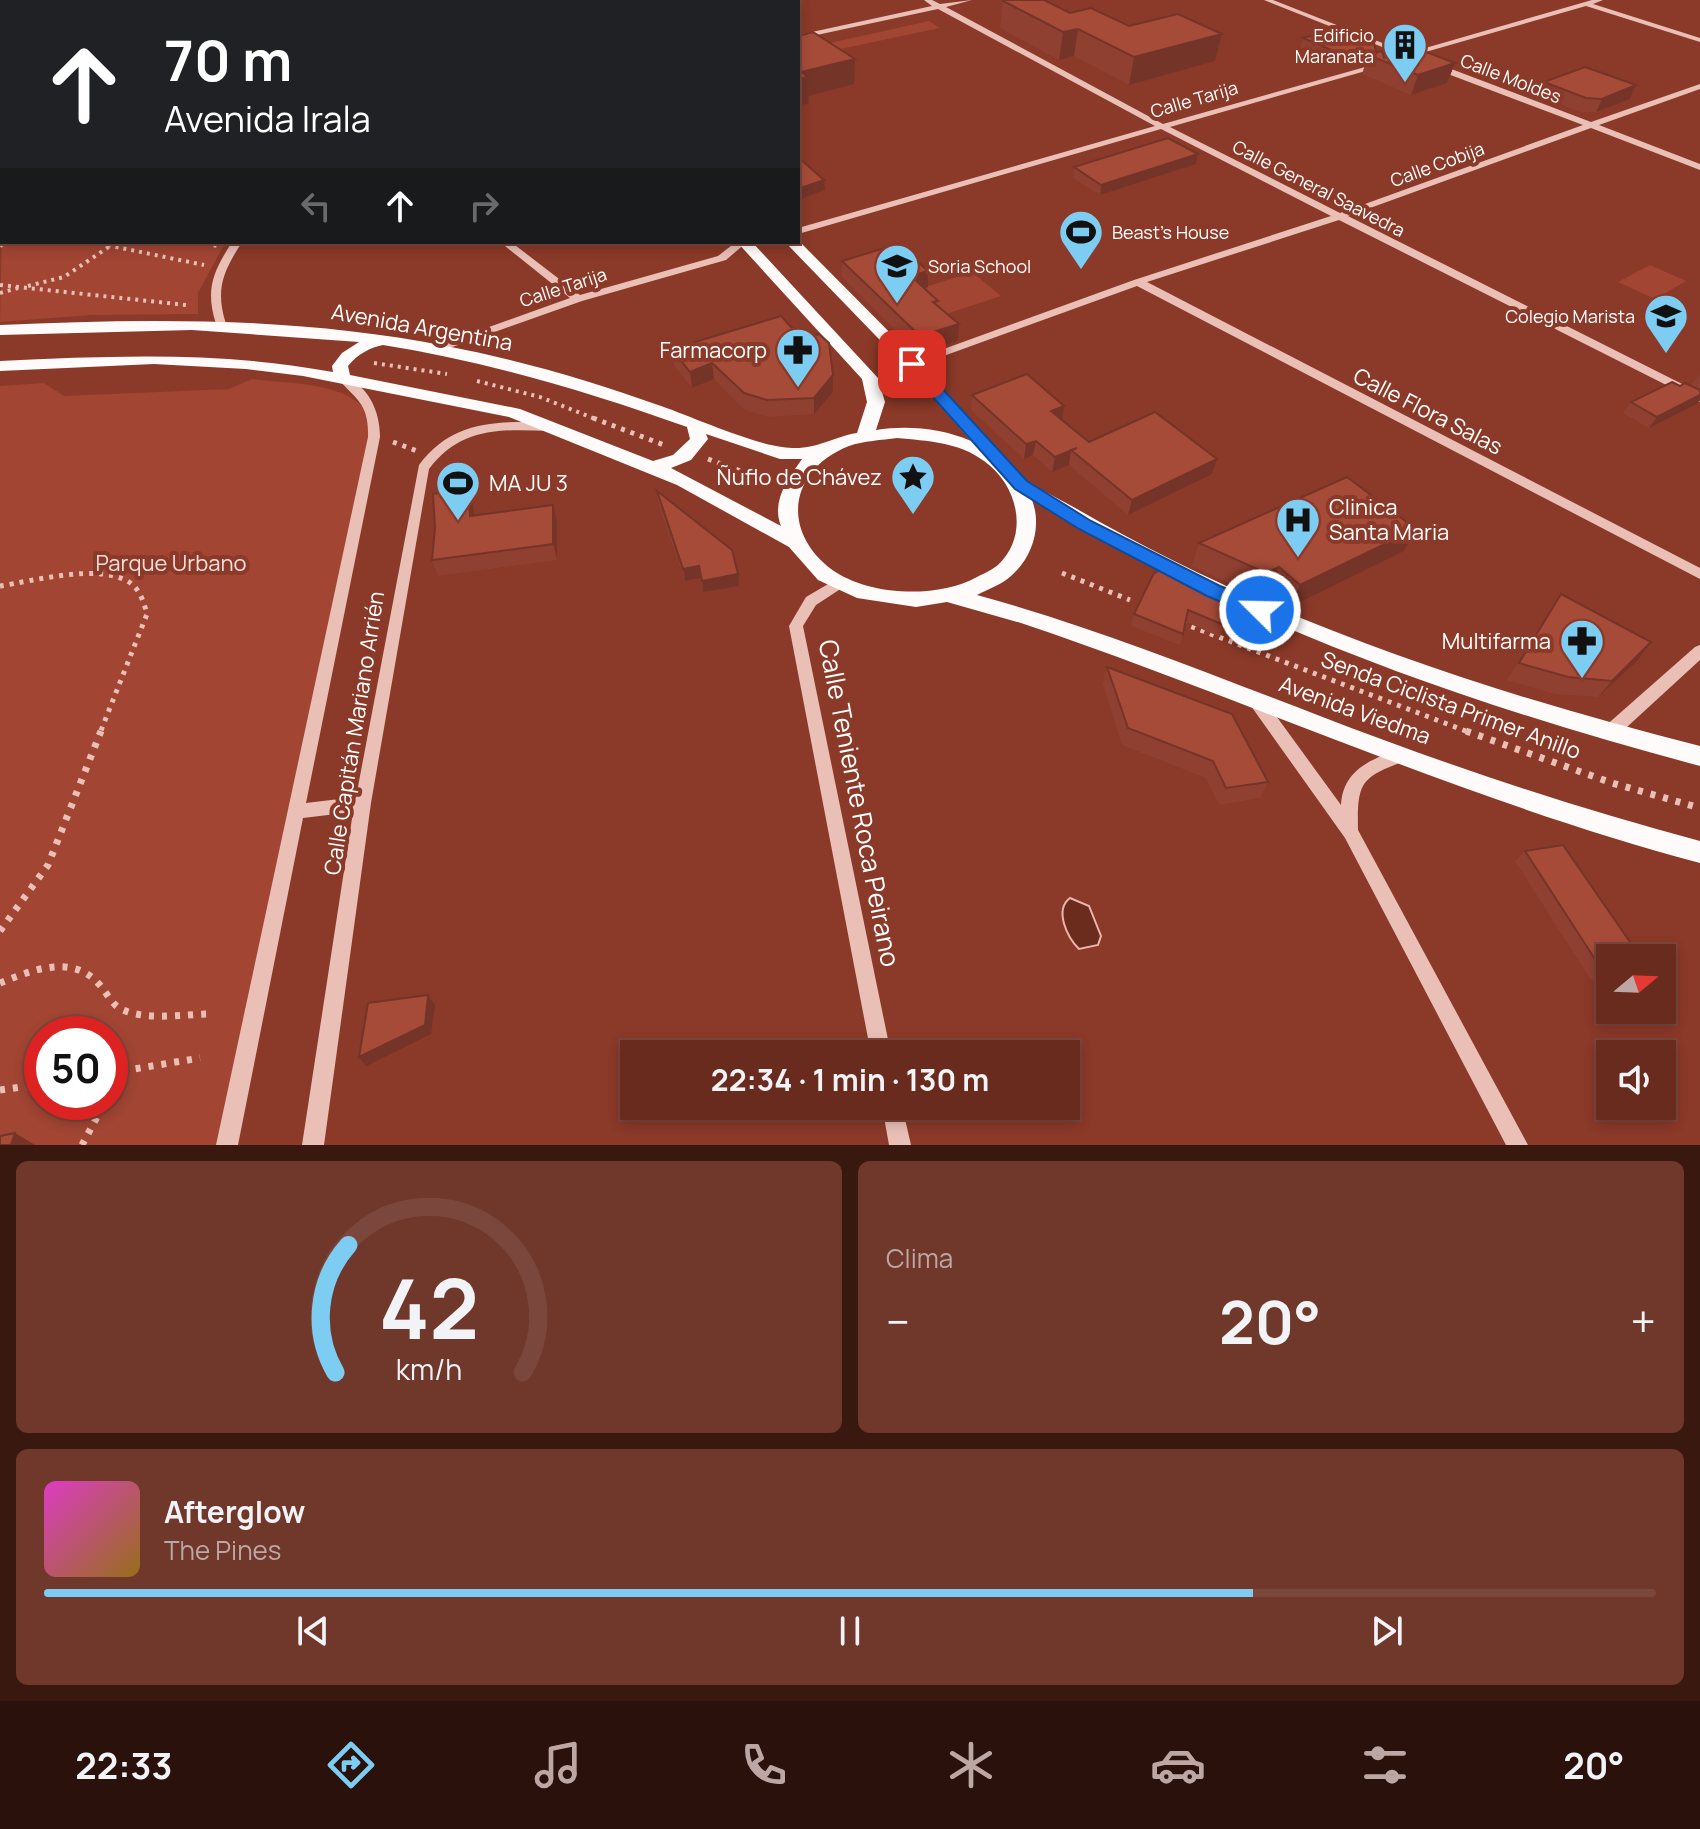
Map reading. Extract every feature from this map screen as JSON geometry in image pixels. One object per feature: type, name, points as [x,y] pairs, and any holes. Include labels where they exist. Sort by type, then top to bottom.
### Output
[{"type":"main road","points":[[745,244],[870,378],[876,402],[865,436]]},
{"type":"main road","points":[[794,244],[912,364],[1021,485],[1085,525],[1226,597],[1419,673],[1609,733],[1700,756]]},
{"type":"main road","name":"Avenida Argentina","points":[[0,330],[98,324],[221,324],[288,327],[388,340],[525,369],[780,453],[822,453]]},
{"type":"main road","points":[[343,378],[340,366],[355,350],[388,340]]},
{"type":"main road","points":[[0,366],[154,359],[246,364],[451,398],[514,413],[652,467],[698,488],[794,542]]},
{"type":"main road","points":[[652,467],[674,463],[691,454],[699,439],[695,426]]},
{"type":"main road","points":[[998,461],[975,447],[938,435],[907,431],[865,436],[822,453],[800,473],[788,496],[787,522],[794,542],[807,559],[840,582],[891,598],[949,595],[991,579],[1020,552],[1031,520],[1021,485]]},
{"type":"main road","name":"Avenida Viedma","points":[[949,595],[1031,617],[1549,809],[1700,852]]},
{"type":"street","name":"Calle General Saavedra","points":[[927,0],[1163,127],[1700,398]]},
{"type":"street","points":[[800,37],[969,0]]},
{"type":"street","name":"Calle Moldes","points":[[1267,0],[1700,167]]},
{"type":"street","points":[[1573,0],[1700,40]]},
{"type":"street","name":"Calle Tarija","points":[[800,230],[1600,0]]},
{"type":"street","name":"Calle Cobija","points":[[912,364],[1138,282],[1340,216],[1700,86]]},
{"type":"street","points":[[221,324],[212,300],[218,277],[236,244]]},
{"type":"street","points":[[508,244],[578,299]]},
{"type":"street","name":"Calle Tarija","points":[[437,349],[578,299],[722,258],[740,244]]},
{"type":"street","name":"Calle Flora Salas","points":[[1138,282],[1700,574]]},
{"type":"street","name":"Calle Capitán Mariano Arrién","points":[[227,1145],[374,437],[375,417],[368,400],[343,378]]},
{"type":"street","name":"Calle Capitán Mariano Arrién","points":[[313,1145],[363,803],[423,468],[441,445],[464,433],[490,427],[549,427]]},
{"type":"street","name":"Calle Teniente Roca Peirano","points":[[840,582],[811,601],[796,626],[878,1040]]},
{"type":"street","points":[[1609,733],[1700,651]]},
{"type":"street","points":[[1257,702],[1351,833],[1517,1145]]},
{"type":"street","points":[[1351,833],[1347,804],[1354,780],[1368,766],[1402,755]]},
{"type":"street","points":[[295,812],[363,803]]},
{"type":"street","points":[[895,1120],[900,1145]]},
{"type":"path","points":[[102,244],[206,265]]},
{"type":"path","points":[[0,293],[64,277],[114,244]]},
{"type":"path","points":[[206,244],[214,246]]},
{"type":"path","points":[[0,285],[191,305]]},
{"type":"path","points":[[704,457],[770,482]]},
{"type":"path","points":[[1062,573],[1130,600]]},
{"type":"path","points":[[0,586],[81,576],[114,576],[130,582],[143,597],[147,614],[48,865],[0,931]]},
{"type":"path","name":"Senda Ciclista Primer Anillo","points":[[1175,620],[1487,739],[1612,783],[1700,808]]},
{"type":"path","points":[[0,983],[43,966],[70,967],[87,973],[115,1006],[129,1012],[210,1014]]},
{"type":"path","points":[[128,1070],[200,1058]]},
{"type":"path","points":[[0,1090],[24,1087]]},
{"type":"path","points":[[82,1145],[95,1120]]},
{"type":"green space","points":[[929,21],[940,28],[800,58],[800,50]]},
{"type":"green space","points":[[2,244],[224,244],[198,293],[198,314],[92,315],[0,322]]},
{"type":"green space","points":[[1650,265],[1686,281],[1655,299],[1618,282]]},
{"type":"green space","points":[[972,272],[1001,296],[937,317],[910,292]]},
{"type":"green space","name":"Parque Urbano","points":[[252,379],[342,393],[357,402],[368,414],[375,430],[221,1145],[0,1145],[0,386],[44,383],[64,396],[229,389]]},
{"type":"shaded area","points":[[1070,898],[1089,906],[1101,936],[1098,945],[1079,949],[1070,938],[1064,924],[1063,909]]},
{"type":"building","points":[[1003,0],[1044,0],[1070,13],[1091,8],[1129,26],[1178,14],[1222,34],[1134,57],[1078,29],[1063,32]]},
{"type":"building","points":[[1343,27],[1373,40],[1376,51],[1350,58],[1303,38]]},
{"type":"building","points":[[813,32],[855,59],[801,72],[808,77],[800,79],[800,35]]},
{"type":"building","points":[[1412,49],[1455,63],[1418,75],[1368,55],[1382,51],[1384,58]]},
{"type":"building","points":[[1585,67],[1636,85],[1602,99],[1586,98],[1544,82]]},
{"type":"building","points":[[1168,138],[1198,154],[1101,185],[1074,167]]},
{"type":"building","points":[[800,159],[824,180],[800,188]]},
{"type":"building","points":[[898,244],[928,271],[911,276],[938,301],[933,302],[959,324],[920,336],[842,261]]},
{"type":"building","points":[[781,316],[803,340],[819,334],[829,343],[833,375],[814,398],[767,400],[744,393],[712,363],[690,372],[672,349]]},
{"type":"building","points":[[1027,374],[1064,406],[1051,411],[1089,442],[1155,412],[1217,459],[1132,500],[1071,450],[1055,457],[1036,441],[1026,444],[972,395]]},
{"type":"building","points":[[1672,382],[1680,386],[1685,383],[1700,390],[1700,395],[1657,417],[1631,402]]},
{"type":"building","name":"Clinica Santa Maria","points":[[1347,477],[1416,529],[1300,585],[1279,567],[1266,573],[1199,543]]},
{"type":"building","points":[[468,488],[470,516],[553,505],[553,544],[432,560],[435,528],[433,494]]},
{"type":"building","points":[[657,491],[732,550],[738,574],[702,581],[699,566],[683,569]]},
{"type":"building","points":[[1172,565],[1227,591],[1224,625],[1188,610],[1183,634],[1134,614],[1154,573]]},
{"type":"building","points":[[1561,594],[1651,642],[1612,681],[1568,677],[1519,663]]},
{"type":"building","points":[[1107,667],[1232,714],[1268,782],[1226,788],[1213,761],[1128,728]]},
{"type":"building","points":[[1563,845],[1631,944],[1596,944],[1596,961],[1525,851]]},
{"type":"building","points":[[428,995],[425,1025],[359,1057],[368,1003]]},
{"type":"building","points":[[15,1133],[11,1145],[0,1145],[0,1136]]},
{"type":"place","name":"Edificio Maranata","points":[[1405,84]]},
{"type":"place","name":"Beast's House","points":[[1081,271]]},
{"type":"place","name":"Soria School","points":[[897,305]]},
{"type":"place","name":"Colegio Marista","points":[[1666,355]]},
{"type":"place","name":"Farmacorp","points":[[798,389]]},
{"type":"place","name":"Ñuflo de Chávez","points":[[913,516]]},
{"type":"place","name":"MA JU 3","points":[[458,522]]},
{"type":"place","name":"Clinica Santa Maria","points":[[1298,559]]},
{"type":"place","name":"Multifarma","points":[[1582,680]]},
{"type":"route","points":[[912,364],[1021,485],[1085,525],[1213,591],[1260,610]]}]
